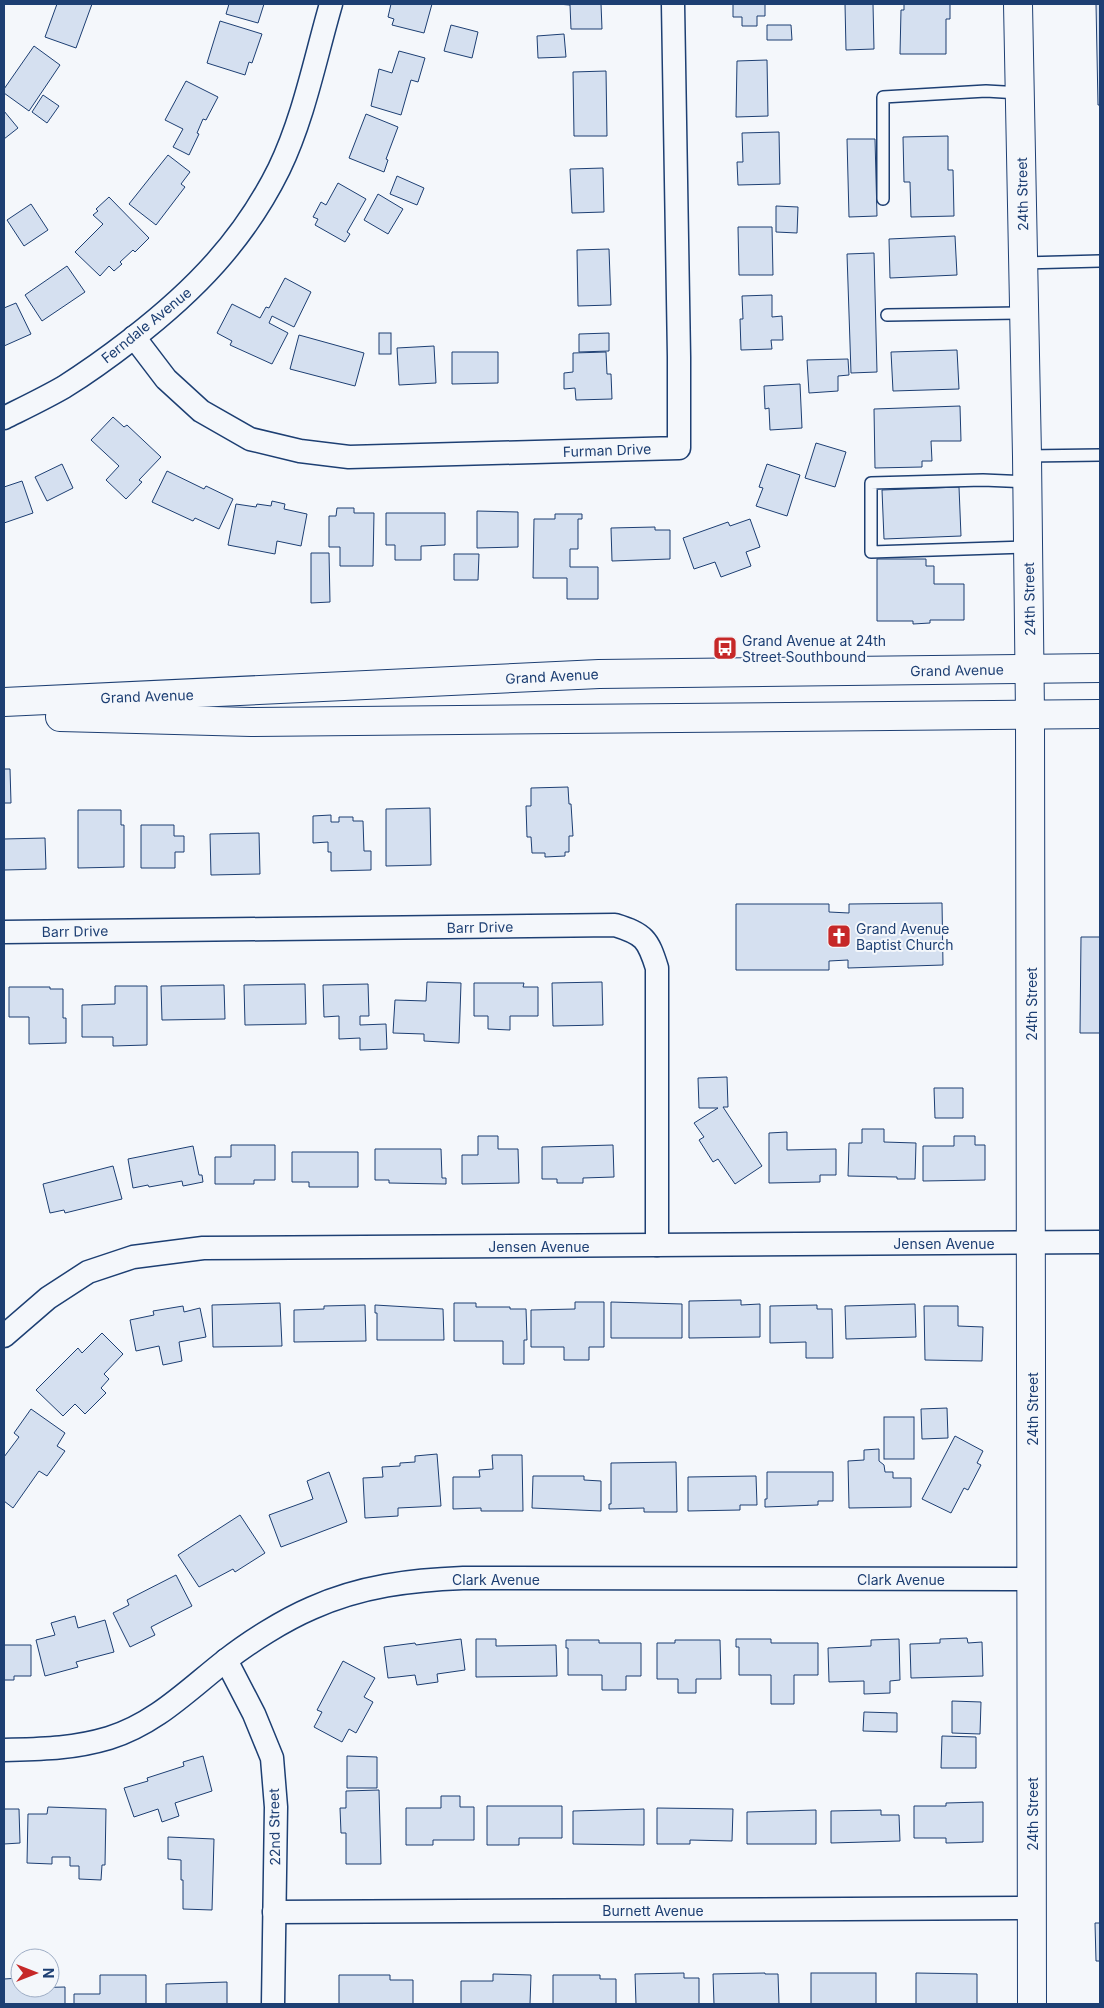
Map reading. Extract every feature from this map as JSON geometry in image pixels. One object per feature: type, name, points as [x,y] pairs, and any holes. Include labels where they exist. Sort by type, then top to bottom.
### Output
[{"type":"main road","name":"24th Street","points":[[1018,4],[1030,669],[1032,2004]]},
{"type":"main road","name":"Grand Avenue","points":[[4,702],[599,674],[1100,668]]},
{"type":"main road","name":"Grand Avenue","points":[[4,715],[251,722],[1100,714]]},
{"type":"street","name":"Ferndale Avenue","points":[[4,418],[63,387],[99,364],[166,313],[227,252],[255,212],[279,169],[297,123],[331,4]]},
{"type":"street","name":"Furman Drive","points":[[134,337],[166,379],[201,411],[250,439],[300,452],[348,457],[679,448],[673,4]]},
{"type":"street","name":"Barr Drive","points":[[4,932],[615,925],[637,932],[650,948],[657,968],[657,1245]]},
{"type":"street","name":"Jensen Avenue","points":[[4,1336],[48,1298],[88,1272],[133,1257],[193,1249],[1100,1242]]},
{"type":"street","name":"Clark Avenue","points":[[4,1750],[61,1749],[110,1738],[152,1718],[190,1692],[226,1660],[267,1633],[311,1608],[350,1593],[382,1585],[420,1580],[464,1578],[1032,1579]]},
{"type":"street","name":"22nd Street","points":[[226,1660],[254,1714],[272,1758],[276,1807],[273,2004]]},
{"type":"street","name":"Burnett Avenue","points":[[274,1912],[1032,1908]]},
{"type":"lane","points":[[883,199],[883,97],[986,91],[1020,93]]},
{"type":"lane","points":[[1023,263],[1100,261]]},
{"type":"lane","points":[[887,315],[1024,313]]},
{"type":"lane","points":[[1028,547],[871,552],[871,483],[983,480],[1027,469],[1100,455]]},
{"type":"building","points":[[57,4],[92,4],[76,48],[45,37]]},
{"type":"building","points":[[229,4],[264,4],[258,23],[226,14]]},
{"type":"building","points":[[391,4],[432,4],[424,33],[392,25],[394,19],[388,17]]},
{"type":"building","points":[[557,4],[601,4],[602,29],[571,29],[570,5]]},
{"type":"building","points":[[733,4],[765,4],[765,16],[757,16],[757,26],[742,26],[742,17],[733,17]]},
{"type":"building","points":[[845,4],[873,4],[874,49],[846,50]]},
{"type":"building","points":[[904,4],[950,4],[950,19],[946,19],[946,54],[900,54],[901,10],[904,10]]},
{"type":"building","points":[[1096,4],[1100,4],[1100,105],[1098,105]]},
{"type":"building","points":[[220,21],[262,34],[252,63],[249,62],[245,75],[207,63]]},
{"type":"building","points":[[451,25],[478,32],[472,58],[444,51]]},
{"type":"building","points":[[767,25],[791,25],[792,40],[767,40]]},
{"type":"building","points":[[564,34],[566,57],[538,58],[537,36]]},
{"type":"building","points":[[34,46],[60,65],[29,111],[4,93],[4,89]]},
{"type":"building","points":[[399,51],[425,58],[418,82],[411,80],[401,115],[371,106],[379,69],[392,73]]},
{"type":"building","points":[[767,60],[768,116],[736,117],[737,61]]},
{"type":"building","points":[[606,71],[607,136],[574,136],[573,72]]},
{"type":"building","points":[[186,81],[218,97],[206,120],[203,119],[197,133],[199,134],[189,155],[173,147],[183,129],[165,120]]},
{"type":"building","points":[[43,95],[59,106],[47,123],[32,112]]},
{"type":"building","points":[[4,111],[18,128],[4,139]]},
{"type":"building","points":[[366,114],[398,127],[386,159],[388,160],[384,172],[349,158]]},
{"type":"building","points":[[779,132],[780,184],[738,185],[737,162],[743,162],[742,133]]},
{"type":"building","points":[[948,136],[948,170],[953,170],[954,216],[911,217],[910,182],[904,182],[903,137]]},
{"type":"building","points":[[847,139],[875,139],[877,216],[849,217]]},
{"type":"building","points":[[168,155],[190,172],[181,184],[185,187],[156,225],[129,204]]},
{"type":"building","points":[[603,168],[604,212],[572,213],[570,169]]},
{"type":"building","points":[[397,176],[424,188],[417,205],[390,194]]},
{"type":"building","points":[[338,183],[366,199],[347,232],[350,234],[345,242],[315,225],[318,219],[313,217],[321,202],[326,205]]},
{"type":"building","points":[[378,194],[403,209],[388,234],[364,220]]},
{"type":"building","points":[[109,197],[149,238],[135,252],[133,250],[120,262],[122,264],[114,271],[109,266],[100,276],[75,252],[103,224],[93,215],[98,211],[96,209]]},
{"type":"building","points":[[31,204],[48,230],[24,246],[7,220]]},
{"type":"building","points":[[776,206],[798,207],[797,233],[776,232]]},
{"type":"building","points":[[738,227],[772,227],[773,275],[739,275]]},
{"type":"building","points":[[955,236],[957,275],[890,278],[889,239]]},
{"type":"building","points":[[609,249],[611,305],[578,306],[577,250]]},
{"type":"building","points":[[874,253],[877,372],[851,373],[847,254]]},
{"type":"building","points":[[67,266],[85,292],[42,321],[25,295]]},
{"type":"building","points":[[285,278],[311,292],[294,327],[272,316],[269,323],[288,333],[272,364],[230,345],[232,341],[217,333],[232,304],[260,318],[266,307],[269,308]]},
{"type":"building","points":[[772,295],[772,317],[782,316],[783,340],[771,340],[772,349],[741,350],[740,319],[743,319],[742,296]]},
{"type":"building","points":[[16,303],[31,334],[4,346],[4,308]]},
{"type":"building","points":[[379,333],[391,333],[391,354],[379,354]]},
{"type":"building","points":[[609,333],[609,351],[579,352],[579,334]]},
{"type":"building","points":[[299,335],[364,353],[355,386],[290,369]]},
{"type":"building","points":[[434,346],[436,383],[399,385],[397,348]]},
{"type":"building","points":[[957,350],[959,389],[893,391],[891,352]]},
{"type":"building","points":[[452,352],[498,352],[498,383],[452,384]]},
{"type":"building","points":[[606,352],[607,374],[611,374],[612,399],[576,400],[575,388],[564,389],[564,373],[573,372],[573,353]]},
{"type":"building","points":[[848,359],[849,375],[838,376],[838,391],[809,393],[807,360]]},
{"type":"building","points":[[800,384],[802,428],[770,430],[769,408],[765,409],[764,386]]},
{"type":"building","points":[[960,406],[961,441],[931,441],[932,461],[922,461],[922,467],[875,468],[874,409]]},
{"type":"building","points":[[113,417],[124,427],[127,425],[161,457],[139,480],[142,482],[126,499],[106,480],[119,466],[91,440]]},
{"type":"building","points":[[816,443],[846,452],[835,487],[805,478]]},
{"type":"building","points":[[62,464],[73,488],[47,501],[35,477]]},
{"type":"building","points":[[767,464],[800,475],[787,516],[756,506],[763,488],[759,487]]},
{"type":"building","points":[[167,471],[204,489],[206,486],[233,499],[219,529],[195,518],[193,521],[152,502]]},
{"type":"building","points":[[22,481],[33,513],[4,523],[4,487]]},
{"type":"building","points":[[959,487],[961,536],[884,539],[882,490]]},
{"type":"building","points":[[272,501],[285,504],[284,509],[307,514],[301,546],[277,541],[275,554],[228,545],[236,504],[256,507],[257,504],[271,506]]},
{"type":"building","points":[[337,508],[354,508],[354,513],[374,513],[373,566],[340,566],[340,547],[329,547],[329,516],[336,516]]},
{"type":"building","points":[[477,511],[518,512],[518,547],[477,548]]},
{"type":"building","points":[[386,513],[445,513],[445,545],[421,546],[421,560],[395,560],[395,545],[386,545]]},
{"type":"building","points":[[555,514],[582,514],[582,519],[578,519],[578,549],[570,549],[570,567],[598,567],[598,599],[567,599],[567,578],[533,578],[534,519],[555,519]]},
{"type":"building","points":[[750,519],[760,547],[746,552],[751,566],[721,577],[715,562],[694,569],[683,538],[728,522],[730,526]]},
{"type":"building","points":[[655,527],[655,530],[670,530],[670,559],[612,561],[611,528]]},
{"type":"building","points":[[311,553],[329,553],[330,602],[311,603]]},
{"type":"building","points":[[454,554],[479,554],[478,580],[454,580]]},
{"type":"building","points":[[877,559],[926,559],[926,566],[934,566],[934,584],[964,584],[964,620],[930,620],[930,623],[913,624],[913,621],[877,621]]},
{"type":"building","points":[[4,769],[10,769],[11,803],[4,803]]},
{"type":"building","points":[[568,787],[573,836],[569,836],[569,852],[565,852],[565,856],[545,857],[545,853],[532,853],[531,837],[527,837],[526,806],[531,806],[531,788]]},
{"type":"building","points":[[430,808],[431,865],[386,866],[386,809]]},
{"type":"building","points":[[78,810],[121,810],[121,825],[124,825],[124,867],[78,868]]},
{"type":"building","points":[[331,815],[331,822],[339,822],[339,817],[353,817],[353,821],[363,821],[364,851],[371,851],[371,870],[331,871],[331,852],[328,852],[328,842],[313,843],[313,816]]},
{"type":"building","points":[[141,825],[174,825],[174,836],[184,836],[184,852],[175,852],[175,868],[141,868]]},
{"type":"building","points":[[259,833],[260,874],[211,875],[210,834]]},
{"type":"building","points":[[45,838],[46,869],[4,870],[4,839]]},
{"type":"building","name":"Grand Avenue Baptist Church","points":[[942,903],[943,965],[848,968],[848,960],[829,961],[829,970],[736,970],[736,904],[829,904],[829,912],[849,913],[849,904]]},
{"type":"building","points":[[1081,937],[1100,937],[1100,1033],[1080,1033]]},
{"type":"building","points":[[427,982],[461,983],[459,1043],[424,1041],[424,1034],[393,1033],[395,1000],[426,1001]]},
{"type":"building","points":[[602,982],[603,1025],[553,1026],[552,983]]},
{"type":"building","points":[[474,983],[524,983],[523,987],[538,987],[538,1016],[510,1016],[510,1030],[488,1029],[488,1016],[474,1016]]},
{"type":"building","points":[[305,984],[306,1024],[245,1025],[244,985]]},
{"type":"building","points":[[368,984],[369,1016],[360,1016],[360,1025],[386,1024],[387,1049],[360,1050],[360,1038],[339,1039],[339,1016],[324,1017],[323,985]]},
{"type":"building","points":[[224,985],[225,1019],[162,1020],[161,986]]},
{"type":"building","points":[[115,986],[147,986],[147,1045],[113,1046],[113,1037],[82,1037],[82,1005],[115,1004]]},
{"type":"building","points":[[9,987],[50,987],[50,989],[63,989],[63,1018],[66,1018],[66,1043],[29,1044],[29,1017],[9,1017]]},
{"type":"building","points":[[727,1077],[728,1107],[723,1107],[762,1166],[735,1184],[718,1159],[713,1162],[699,1140],[704,1137],[694,1123],[718,1108],[699,1108],[698,1078]]},
{"type":"building","points":[[934,1088],[963,1088],[963,1118],[935,1118]]},
{"type":"building","points":[[862,1129],[884,1129],[884,1142],[916,1143],[915,1179],[848,1176],[849,1143],[862,1143]]},
{"type":"building","points":[[787,1132],[787,1150],[836,1149],[836,1175],[820,1175],[820,1182],[769,1183],[769,1133]]},
{"type":"building","points":[[478,1136],[498,1136],[498,1149],[518,1149],[519,1183],[462,1184],[462,1155],[478,1155]]},
{"type":"building","points":[[954,1136],[975,1136],[975,1145],[985,1145],[985,1180],[923,1181],[923,1146],[954,1146]]},
{"type":"building","points":[[231,1145],[275,1145],[275,1180],[254,1180],[254,1184],[215,1184],[215,1157],[231,1157]]},
{"type":"building","points":[[613,1145],[614,1177],[583,1178],[583,1183],[557,1183],[557,1179],[542,1179],[542,1147]]},
{"type":"building","points":[[193,1146],[199,1175],[202,1175],[203,1182],[183,1186],[182,1181],[133,1188],[128,1159]]},
{"type":"building","points":[[375,1149],[441,1149],[442,1178],[446,1178],[446,1184],[389,1183],[389,1180],[375,1180]]},
{"type":"building","points":[[292,1152],[358,1152],[358,1187],[309,1187],[309,1182],[292,1182]]},
{"type":"building","points":[[113,1166],[122,1199],[65,1213],[64,1210],[50,1213],[43,1184]]},
{"type":"building","points":[[741,1300],[741,1305],[760,1304],[760,1337],[689,1338],[689,1301]]},
{"type":"building","points":[[575,1302],[604,1302],[604,1347],[589,1347],[589,1360],[564,1360],[564,1347],[531,1347],[531,1310],[575,1309]]},
{"type":"building","points":[[611,1302],[682,1304],[682,1338],[611,1338]]},
{"type":"building","points":[[280,1303],[282,1346],[213,1347],[212,1305]]},
{"type":"building","points":[[454,1303],[476,1303],[476,1307],[526,1309],[527,1340],[524,1340],[524,1364],[503,1364],[503,1341],[454,1341]]},
{"type":"building","points":[[915,1304],[916,1337],[846,1339],[845,1306]]},
{"type":"building","points":[[365,1305],[366,1341],[294,1342],[294,1310],[324,1309],[324,1306]]},
{"type":"building","points":[[375,1305],[443,1309],[444,1340],[377,1340],[377,1313],[375,1313]]},
{"type":"building","points":[[817,1305],[817,1309],[832,1309],[833,1358],[806,1358],[806,1342],[770,1343],[770,1306]]},
{"type":"building","points":[[183,1306],[184,1312],[200,1308],[206,1337],[179,1342],[182,1361],[163,1365],[159,1346],[136,1351],[130,1320],[154,1315],[153,1311]]},
{"type":"building","points":[[924,1306],[958,1306],[958,1326],[983,1327],[982,1361],[925,1360]]},
{"type":"building","points":[[102,1333],[123,1354],[104,1374],[109,1379],[101,1388],[106,1393],[85,1414],[75,1404],[63,1416],[36,1390],[78,1348],[82,1353]]},
{"type":"building","points":[[947,1408],[948,1438],[922,1439],[921,1409]]},
{"type":"building","points":[[31,1409],[65,1433],[57,1446],[65,1451],[47,1476],[39,1471],[13,1508],[4,1501],[4,1457],[19,1437],[14,1433]]},
{"type":"building","points":[[884,1417],[914,1417],[914,1459],[884,1459]]},
{"type":"building","points":[[955,1436],[983,1451],[977,1463],[981,1465],[968,1490],[964,1488],[951,1513],[922,1499]]},
{"type":"building","points":[[879,1449],[879,1461],[884,1465],[885,1472],[893,1472],[893,1478],[911,1478],[911,1507],[849,1508],[848,1461],[864,1460],[864,1450]]},
{"type":"building","points":[[437,1454],[441,1506],[398,1508],[398,1516],[365,1518],[363,1478],[383,1477],[382,1467],[400,1466],[400,1463],[415,1462],[415,1456]]},
{"type":"building","points":[[492,1455],[522,1455],[523,1511],[481,1511],[481,1508],[453,1509],[453,1477],[480,1477],[479,1470],[493,1469]]},
{"type":"building","points":[[676,1462],[677,1512],[644,1512],[644,1508],[609,1509],[609,1504],[611,1504],[611,1463]]},
{"type":"building","points":[[329,1472],[347,1522],[281,1547],[269,1515],[313,1499],[307,1481]]},
{"type":"building","points":[[767,1472],[833,1472],[833,1501],[818,1501],[818,1505],[765,1507],[765,1499],[767,1499]]},
{"type":"building","points":[[533,1476],[584,1476],[584,1480],[601,1481],[601,1511],[532,1508]]},
{"type":"building","points":[[756,1476],[757,1505],[740,1505],[740,1510],[688,1511],[688,1477]]},
{"type":"building","points":[[240,1515],[265,1553],[235,1572],[233,1569],[199,1587],[178,1555]]},
{"type":"building","points":[[176,1575],[192,1606],[151,1627],[155,1635],[130,1647],[113,1613],[129,1605],[127,1600]]},
{"type":"building","points":[[75,1616],[78,1628],[105,1620],[114,1652],[76,1662],[78,1667],[45,1676],[36,1640],[55,1635],[51,1623]]},
{"type":"building","points":[[967,1638],[968,1643],[982,1642],[983,1676],[911,1678],[910,1644],[940,1643],[940,1639]]},
{"type":"building","points":[[461,1639],[465,1670],[437,1674],[438,1682],[417,1685],[415,1675],[388,1678],[384,1647]]},
{"type":"building","points":[[476,1639],[496,1639],[496,1646],[556,1645],[557,1676],[476,1677]]},
{"type":"building","points":[[736,1639],[771,1639],[771,1643],[818,1643],[818,1675],[794,1675],[794,1704],[771,1704],[771,1675],[739,1675],[739,1647],[736,1647]]},
{"type":"building","points":[[899,1639],[900,1680],[890,1681],[890,1693],[864,1694],[864,1681],[829,1682],[828,1648],[871,1646],[871,1640]]},
{"type":"building","points":[[566,1640],[599,1640],[599,1643],[641,1643],[641,1676],[626,1676],[626,1690],[602,1690],[602,1675],[568,1675],[568,1648],[566,1648]]},
{"type":"building","points":[[675,1640],[720,1640],[721,1679],[696,1679],[696,1693],[678,1693],[678,1679],[657,1679],[657,1643],[675,1643]]},
{"type":"building","points":[[4,1645],[31,1645],[31,1676],[14,1676],[14,1680],[4,1680]]},
{"type":"building","points":[[343,1661],[375,1678],[364,1697],[373,1702],[356,1733],[349,1729],[342,1742],[314,1727],[322,1712],[317,1710]]},
{"type":"building","points":[[952,1701],[981,1702],[980,1734],[952,1733]]},
{"type":"building","points":[[864,1712],[897,1713],[897,1732],[863,1731]]},
{"type":"building","points":[[942,1736],[976,1737],[976,1768],[941,1768]]},
{"type":"building","points":[[203,1756],[212,1791],[175,1803],[179,1816],[162,1822],[158,1809],[134,1817],[124,1788],[148,1781],[147,1778],[184,1766],[183,1762]]},
{"type":"building","points":[[347,1756],[377,1757],[377,1788],[347,1788]]},
{"type":"building","points":[[379,1790],[381,1864],[346,1864],[346,1833],[341,1833],[340,1808],[346,1808],[346,1791]]},
{"type":"building","points":[[441,1796],[460,1796],[460,1807],[474,1807],[474,1840],[433,1840],[433,1845],[406,1845],[406,1808],[441,1808]]},
{"type":"building","points":[[983,1802],[983,1842],[946,1843],[946,1838],[914,1838],[914,1806],[946,1806],[946,1803]]},
{"type":"building","points":[[487,1806],[562,1806],[562,1838],[519,1838],[519,1845],[487,1845]]},
{"type":"building","points":[[48,1807],[106,1809],[105,1865],[102,1865],[101,1880],[79,1879],[79,1866],[70,1866],[70,1857],[52,1857],[52,1864],[27,1863],[28,1814],[47,1814]]},
{"type":"building","points":[[657,1808],[733,1809],[732,1841],[690,1840],[690,1844],[657,1844]]},
{"type":"building","points":[[4,1809],[19,1809],[20,1843],[4,1844]]},
{"type":"building","points":[[644,1809],[644,1845],[573,1844],[573,1811]]},
{"type":"building","points":[[816,1810],[816,1844],[747,1844],[747,1812]]},
{"type":"building","points":[[881,1810],[881,1815],[899,1815],[900,1841],[831,1843],[831,1811]]},
{"type":"building","points":[[168,1837],[214,1839],[212,1910],[183,1909],[181,1860],[168,1859]]},
{"type":"building","points":[[1095,1923],[1100,1923],[1100,1961],[1096,1961]]},
{"type":"building","points":[[684,1973],[684,1978],[699,1978],[699,2004],[636,2004],[635,1974]]},
{"type":"building","points":[[811,1973],[876,1973],[876,2004],[811,2004]]},
{"type":"building","points":[[916,1973],[977,1974],[977,2004],[916,2004]]},
{"type":"building","points":[[493,1974],[531,1975],[530,2004],[461,2004],[461,1981],[493,1981]]},
{"type":"building","points":[[713,1974],[778,1974],[779,2004],[714,2004]]},
{"type":"building","points":[[100,1975],[146,1975],[146,2004],[74,2004],[74,1994],[100,1994]]},
{"type":"building","points":[[339,1975],[390,1975],[390,1980],[413,1980],[413,2004],[339,2004]]},
{"type":"building","points":[[553,1975],[600,1975],[600,1979],[616,1979],[616,2004],[553,2004]]},
{"type":"building","points":[[4,1979],[10,1979],[10,1998],[60,1998],[60,1987],[65,1987],[65,2004],[4,2004]]},
{"type":"building","points":[[227,1982],[227,2004],[166,2004],[166,1984]]},
{"type":"place","name":"Grand Avenue at 24th Street Southbound","points":[[725,648]]},
{"type":"place","name":"Grand Avenue Baptist Church","points":[[839,936]]}]
